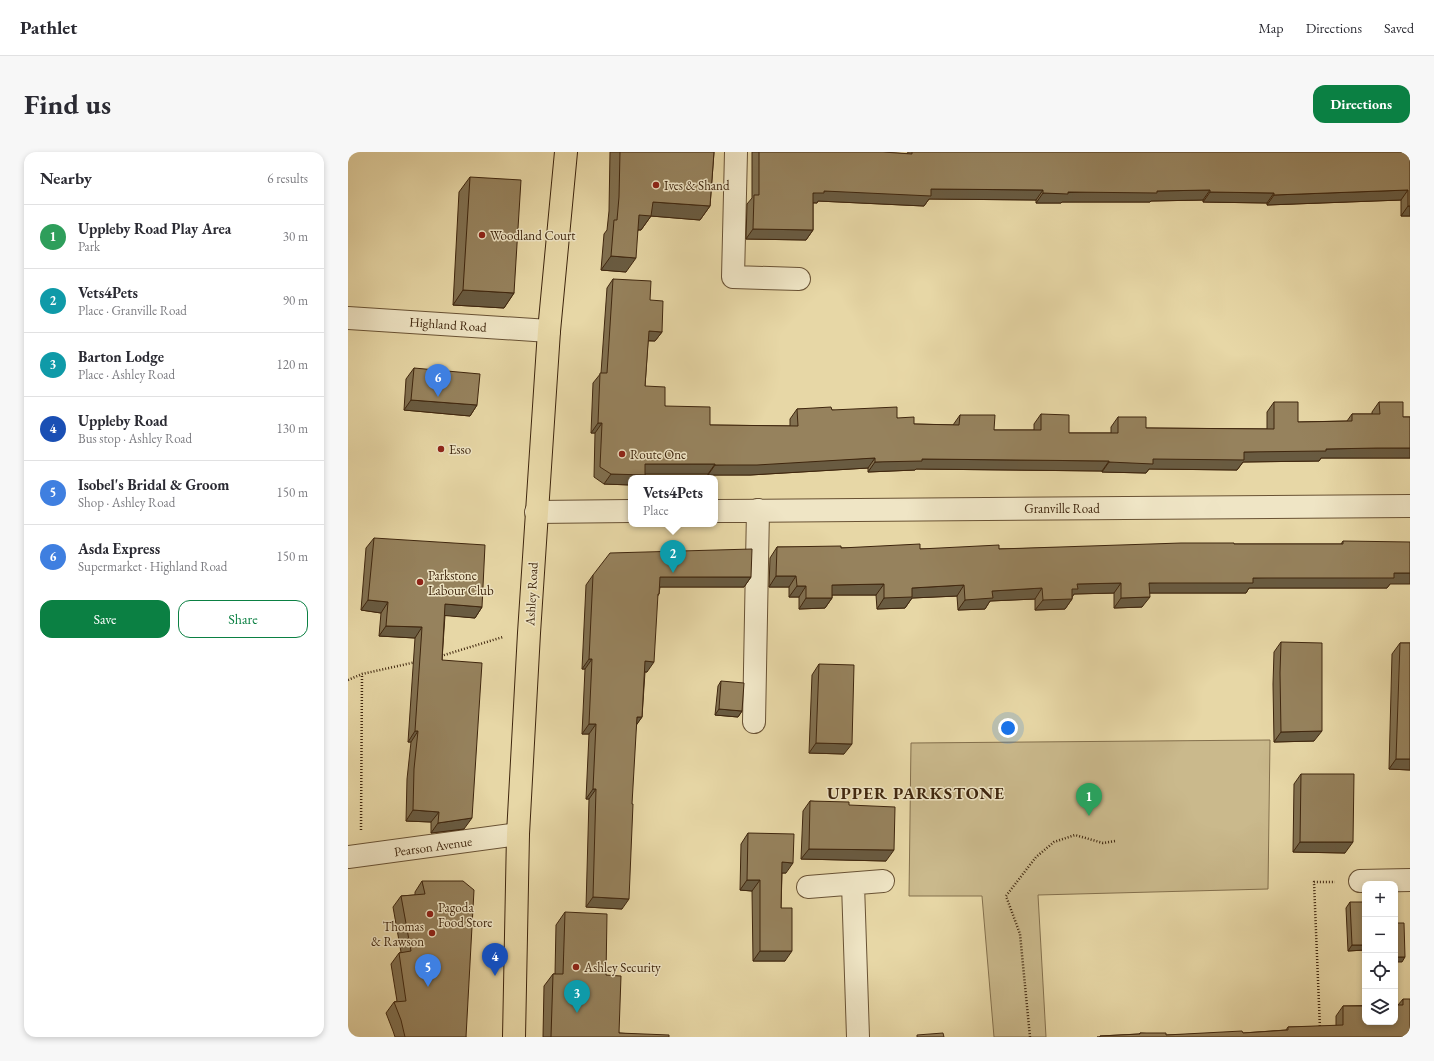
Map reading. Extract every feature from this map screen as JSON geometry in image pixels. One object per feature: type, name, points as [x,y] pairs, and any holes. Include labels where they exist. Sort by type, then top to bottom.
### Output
[{"type":"main road","name":"Ashley Road","points":[[514,1037],[518,834],[536,512],[548,331],[566,152]]},
{"type":"street","points":[[736,152],[733,278],[799,279]]},
{"type":"street","name":"Highland Road","points":[[348,318],[548,331]]},
{"type":"street","name":"Granville Road","points":[[718,511],[1410,506]]},
{"type":"street","points":[[754,722],[758,510]]},
{"type":"street","points":[[536,512],[628,511]]},
{"type":"street","name":"Pearson Avenue","points":[[354,856],[518,834]]},
{"type":"street","points":[[1360,881],[1410,880]]},
{"type":"street","points":[[808,887],[883,881]]},
{"type":"street","points":[[853,884],[858,1037]]},
{"type":"path","points":[[436,657],[450,654],[498,637],[529,633]]},
{"type":"path","points":[[348,680],[362,674],[421,660]]},
{"type":"path","points":[[354,856],[362,674]]},
{"type":"path","points":[[1030,1037],[1020,934],[1006,896],[1036,856],[1054,842],[1075,835],[1103,843],[1115,841]]},
{"type":"path","points":[[1320,1029],[1314,882],[1360,881]]},
{"type":"shaded area","points":[[1270,740],[1268,889],[1038,895],[1046,1037],[994,1037],[982,896],[909,896],[911,743]]},
{"type":"building","name":"Ives & Shand","points":[[620,152],[714,152],[710,206],[653,202],[651,216],[639,215],[636,258],[611,256],[614,220],[617,220],[619,197]]},
{"type":"building","points":[[759,152],[883,152],[912,154],[912,152],[1410,152],[1410,206],[1408,206],[1408,190],[1274,195],[1274,193],[1210,192],[1210,190],[1157,191],[1157,193],[1068,192],[1068,194],[1043,193],[1043,190],[931,189],[931,196],[824,191],[824,193],[813,193],[813,230],[753,229],[754,195],[759,195]]},
{"type":"building","points":[[470,177],[521,180],[514,293],[463,290]]},
{"type":"building","points":[[613,279],[651,281],[650,300],[663,301],[662,332],[649,331],[645,386],[665,387],[665,406],[710,407],[710,425],[798,426],[797,409],[831,407],[832,410],[897,407],[897,418],[914,417],[914,424],[959,425],[960,415],[995,415],[994,430],[1041,430],[1041,414],[1069,415],[1069,433],[1118,433],[1118,417],[1146,417],[1146,428],[1274,429],[1274,402],[1298,402],[1298,422],[1352,421],[1352,414],[1380,414],[1379,402],[1403,402],[1403,417],[1410,417],[1410,448],[1244,452],[1244,460],[1153,459],[1153,464],[1109,461],[922,459],[922,461],[875,462],[875,458],[757,465],[645,464],[645,475],[611,474],[600,467],[602,423],[598,423],[600,373],[607,373]]},
{"type":"building","points":[[414,368],[480,374],[477,405],[411,400]]},
{"type":"building","points":[[374,538],[485,545],[482,607],[445,604],[442,660],[482,663],[472,818],[438,823],[439,812],[413,810],[414,769],[418,731],[415,731],[422,627],[386,626],[388,602],[368,600]]},
{"type":"building","points":[[1343,541],[1410,542],[1410,573],[1394,573],[1394,578],[1253,578],[1253,583],[1149,583],[1150,597],[1121,598],[1121,583],[1077,584],[1078,589],[1072,589],[1072,599],[1043,600],[1042,588],[992,591],[993,598],[965,600],[964,585],[912,588],[912,597],[884,598],[884,584],[832,585],[832,598],[806,598],[806,586],[797,586],[796,576],[776,576],[777,547],[841,546],[841,548],[920,544],[920,549],[999,545],[999,549],[1181,543],[1343,544]]},
{"type":"building","points":[[752,549],[751,577],[660,577],[654,662],[645,661],[642,717],[637,717],[629,899],[593,897],[596,789],[593,789],[596,724],[589,724],[592,659],[589,659],[593,575],[610,553]]},
{"type":"building","points":[[1281,642],[1322,643],[1322,731],[1281,732]]},
{"type":"building","points":[[1400,643],[1410,643],[1410,759],[1396,759]]},
{"type":"building","points":[[819,664],[854,665],[852,744],[816,743]]},
{"type":"building","points":[[721,681],[744,683],[742,711],[719,709]]},
{"type":"building","points":[[1301,774],[1354,774],[1353,842],[1300,842]]},
{"type":"building","points":[[810,801],[849,802],[849,805],[895,807],[894,850],[809,849]]},
{"type":"building","points":[[748,833],[794,834],[793,863],[782,862],[781,908],[792,908],[792,951],[760,951],[760,880],[747,880]]},
{"type":"building","points":[[422,881],[463,881],[474,890],[466,1037],[405,1037],[401,1020],[394,1002],[406,1001],[399,953],[411,951],[401,896],[425,894]]},
{"type":"building","points":[[1350,902],[1362,902],[1362,945],[1352,945]]},
{"type":"building","points":[[565,912],[607,914],[606,975],[621,976],[619,1033],[669,1035],[669,1037],[551,1037],[553,974],[563,974]]},
{"type":"building","points":[[1398,923],[1404,923],[1405,957],[1398,957]]},
{"type":"building","points":[[1403,999],[1410,999],[1410,1037],[1100,1036],[1140,1033],[1166,1033],[1166,1035],[1242,1031],[1243,1033],[1288,1030],[1288,1027],[1343,1025],[1343,1006],[1362,1006],[1362,1025],[1398,1025],[1398,1005],[1403,1005]]},
{"type":"building","points":[[943,1033],[944,1037],[917,1037],[917,1035]]},
{"type":"place","name":"Ives & Shand","points":[[656,185]]},
{"type":"place","name":"Woodland Court","points":[[482,235]]},
{"type":"place","name":"Asda Express","points":[[438,397]]},
{"type":"place","name":"Esso","points":[[441,449]]},
{"type":"place","name":"Route One","points":[[622,454]]},
{"type":"place","name":"Vets4Pets","points":[[673,573]]},
{"type":"place","name":"Parkstone Labour Club","points":[[420,582]]},
{"type":"place","name":"Uppleby Road Play Area","points":[[1089,816]]},
{"type":"place","name":"Pagoda Food Store","points":[[430,914]]},
{"type":"place","name":"Thomas & Rawson","points":[[432,933]]},
{"type":"place","name":"Ashley Security","points":[[576,967]]},
{"type":"place","name":"Uppleby Road","points":[[495,976]]},
{"type":"place","name":"Isobel's Bridal & Groom","points":[[428,987]]},
{"type":"place","name":"Barton Lodge","points":[[577,1013]]},
{"type":"district","name":"UPPER PARKSTONE","points":[[916,793]]}]
